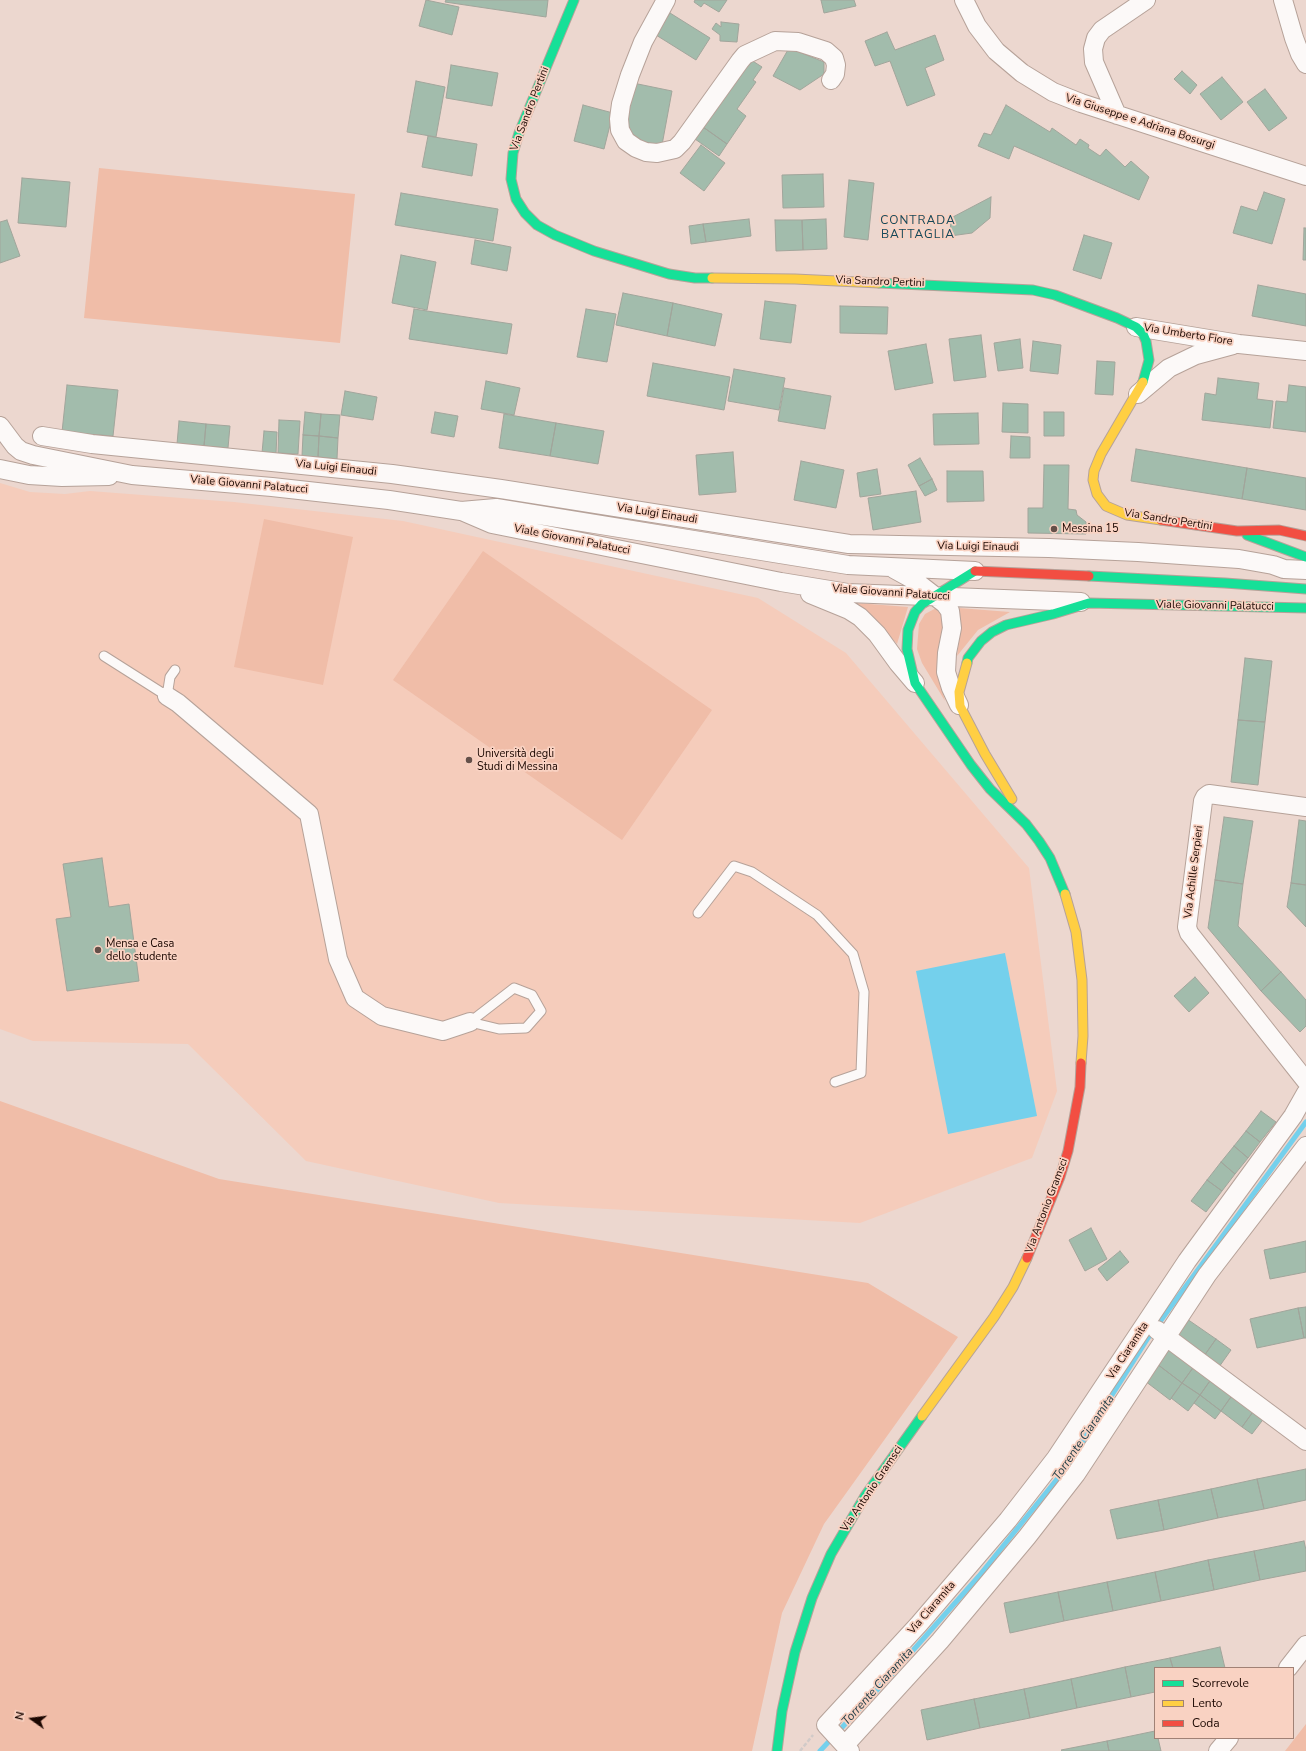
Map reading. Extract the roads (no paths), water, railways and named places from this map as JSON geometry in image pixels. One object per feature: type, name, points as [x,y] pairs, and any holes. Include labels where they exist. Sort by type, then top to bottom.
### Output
[{"type":"main road","name":"Via Sandro Pertini","points":[[574,0],[518,134],[511,162],[511,179],[520,206],[530,218],[545,230],[615,259],[669,274],[695,278],[776,278],[1033,290],[1055,295],[1117,318],[1136,327],[1146,341],[1149,360],[1144,379],[1136,396],[1097,463],[1093,480],[1097,494],[1112,510],[1127,515],[1237,531]]},
{"type":"main road","points":[[1237,531],[1279,530],[1306,536]]},
{"type":"main road","points":[[1237,531],[1304,558]]},
{"type":"main road","points":[[975,571],[922,604],[915,612],[908,630],[907,649],[915,683],[971,765],[990,789],[1026,824]]},
{"type":"main road","name":"Viale Giovanni Palatucci","points":[[975,571],[1225,583],[1306,589]]},
{"type":"main road","points":[[1026,824],[985,754],[960,706],[959,692],[961,681],[968,658],[981,640],[992,632],[1006,625],[1053,614],[1089,603]]},
{"type":"main road","name":"Viale Giovanni Palatucci","points":[[1089,603],[1306,608]]},
{"type":"main road","name":"Via Antonio Gramsci","points":[[777,1751],[782,1711],[804,1622],[822,1575],[841,1534],[865,1496],[994,1317],[1013,1287],[1043,1224],[1068,1151],[1080,1086],[1083,1036],[1082,980],[1076,932],[1058,875],[1050,858],[1026,824]]},
{"type":"street","points":[[666,0],[643,42],[630,75],[621,104],[619,119],[620,130],[626,141],[636,148],[646,152],[657,153],[675,149],[682,142],[745,55],[775,41],[798,42],[826,51],[834,58],[836,65],[835,74],[831,80]]},
{"type":"street","name":"Via Giuseppe e Adriana Bosurgi","points":[[964,0],[977,26],[996,51],[1022,73],[1037,83],[1067,98],[1306,176]]},
{"type":"street","points":[[1117,115],[1094,62],[1093,49],[1096,38],[1102,30],[1146,0]]},
{"type":"street","points":[[1282,0],[1296,43],[1306,64]]},
{"type":"street","name":"Via Umberto Fiore","points":[[1136,327],[1239,344],[1306,351]]},
{"type":"street","name":"Via Umberto Fiore","points":[[1136,396],[1169,368],[1196,355],[1239,344]]},
{"type":"street","points":[[0,426],[15,446],[21,451],[33,455],[132,474]]},
{"type":"street","name":"Via Luigi Einaudi","points":[[42,436],[92,444],[400,476],[524,493],[849,544],[1041,548],[1138,552],[1239,559],[1273,565],[1304,558]]},
{"type":"street","points":[[1,471],[29,475],[62,477],[132,474]]},
{"type":"street","name":"Viale Giovanni Palatucci","points":[[132,474],[280,487],[389,500],[461,511],[496,508],[848,565],[975,571]]},
{"type":"street","name":"Viale Giovanni Palatucci","points":[[461,511],[492,524],[781,582],[848,592],[1089,603]]},
{"type":"street","points":[[891,567],[914,580],[945,604],[950,611],[952,621],[946,664],[948,680],[960,706]]},
{"type":"street","points":[[781,582],[849,610],[860,617],[877,634],[915,683]]},
{"type":"street","points":[[167,696],[178,703],[309,814],[338,959],[355,998],[382,1016],[443,1031],[470,1022]]},
{"type":"street","name":"Via Achille Serpieri","points":[[1306,807],[1209,794],[1205,797],[1203,801],[1187,927],[1189,933],[1306,1081]]},
{"type":"street","name":"Via Ciaramita","points":[[847,1748],[826,1725],[919,1624],[1008,1520],[1056,1458],[1114,1373],[1187,1261],[1293,1116],[1306,1093]]},
{"type":"street","points":[[847,1748],[1027,1537],[1076,1474],[1207,1275],[1306,1146]]},
{"type":"street","points":[[1146,1323],[1168,1336],[1306,1441]]},
{"type":"street","points":[[1114,1373],[1136,1385]]},
{"type":"street","points":[[1289,1667],[1306,1645]]},
{"type":"street","points":[[1218,1751],[1228,1739]]},
{"type":"lane","points":[[104,656],[167,696],[170,677],[175,670]]},
{"type":"lane","points":[[698,912],[734,866],[752,872],[817,914],[853,954],[864,992],[861,1073],[835,1082]]},
{"type":"lane","points":[[514,988],[532,995],[541,1011],[526,1028],[499,1028],[470,1022],[514,988]]},
{"type":"water","points":[[1005,953],[1037,1116],[948,1134],[916,971]]},
{"type":"waterway","name":"Torrente Ciaramita","points":[[820,1751],[892,1674],[979,1576],[1066,1468],[1148,1338],[1306,1122]]},
{"type":"place","name":"Messina 15","points":[[1054,529]]},
{"type":"place","name":"Università degli Studi di Messina","points":[[469,760]]},
{"type":"place","name":"Mensa e Casa dello studente","points":[[98,950]]},
{"type":"district","name":"CONTRADA BATTAGLIA","points":[[918,228]]}]
